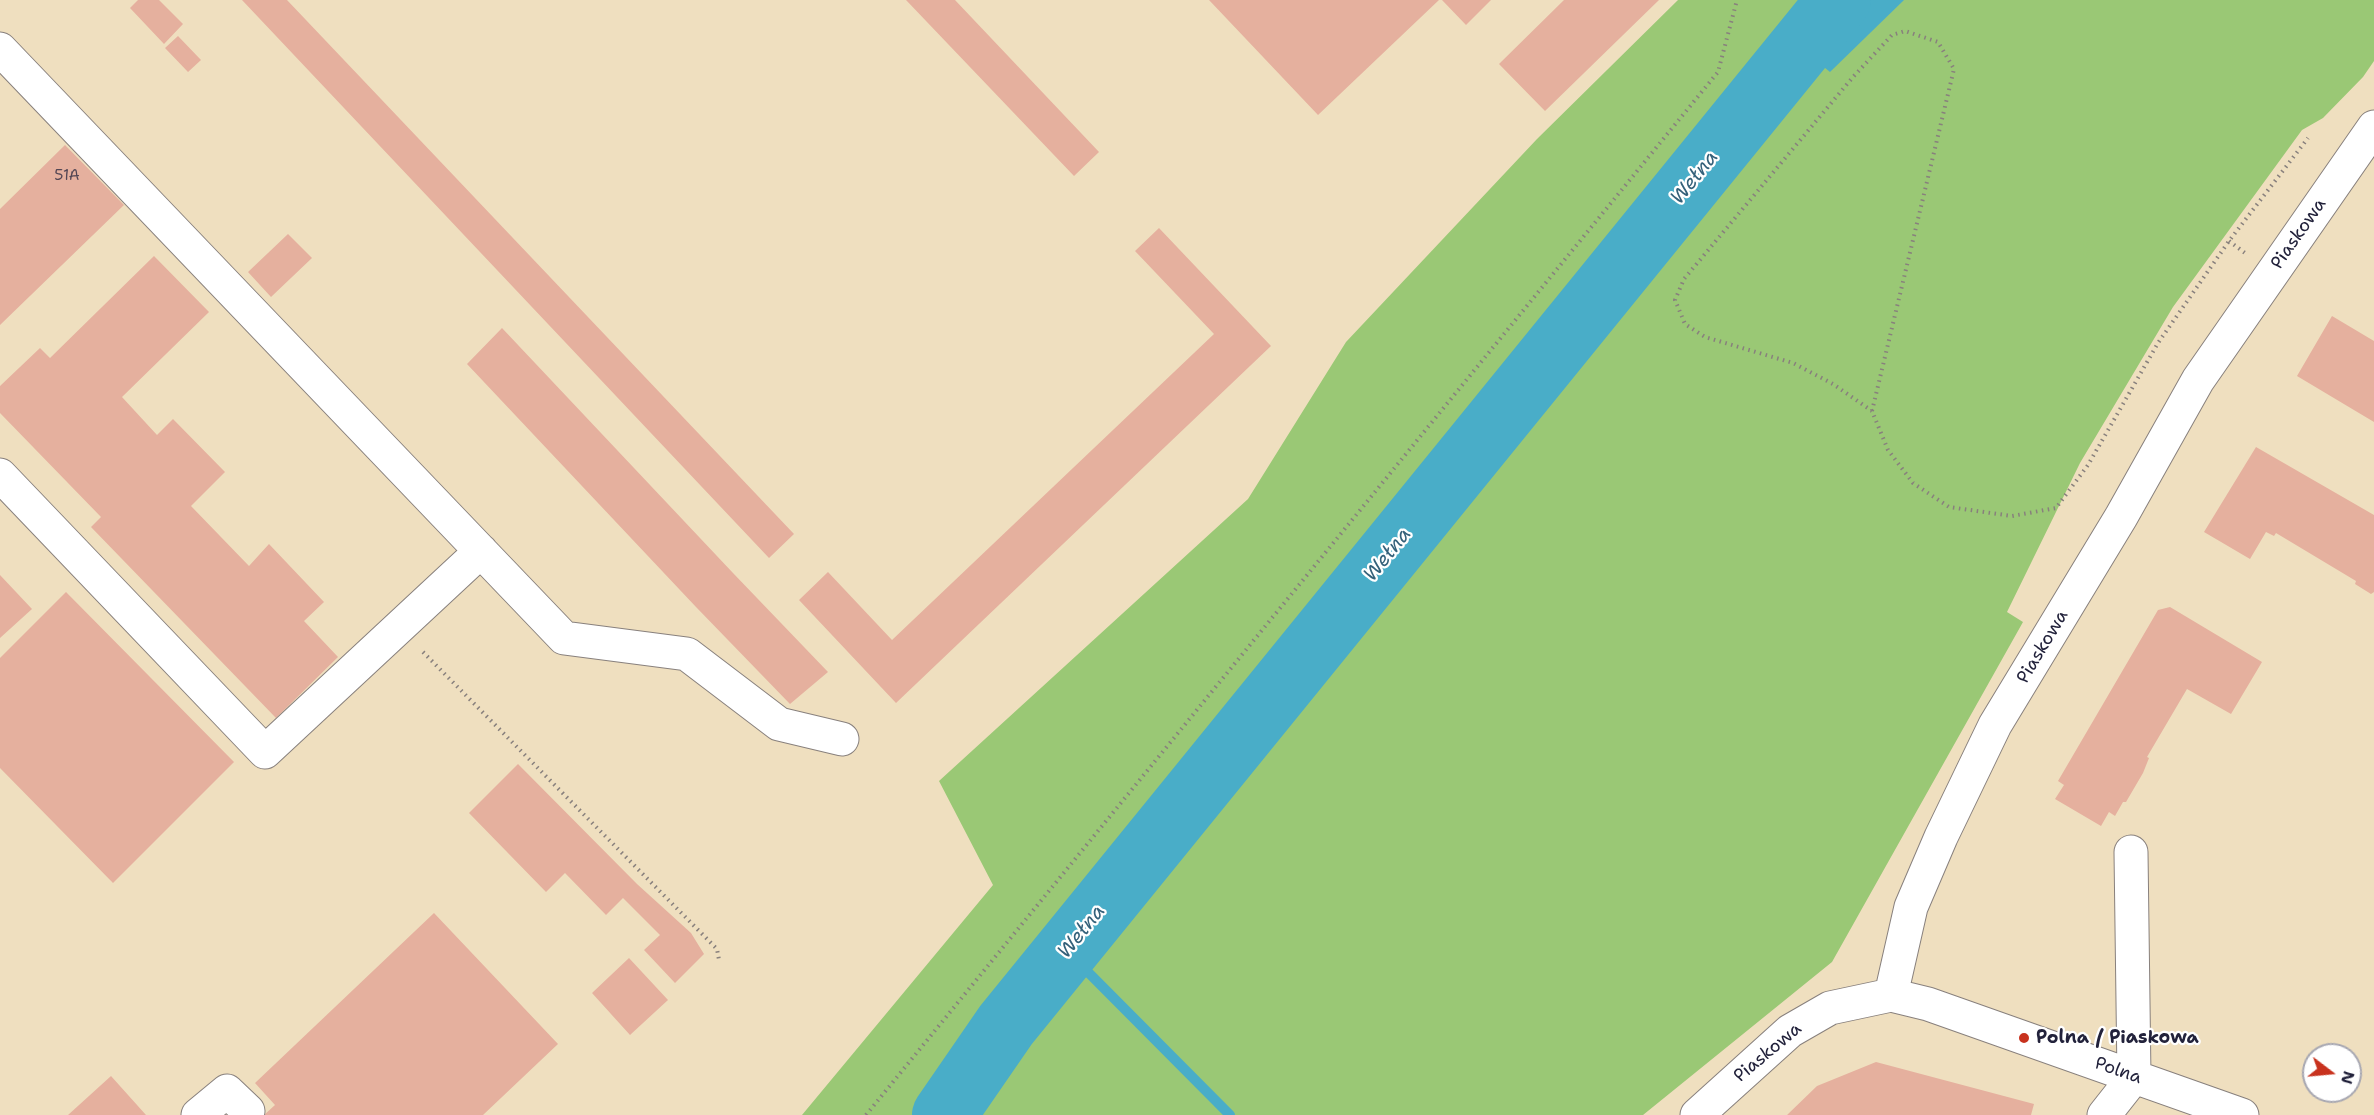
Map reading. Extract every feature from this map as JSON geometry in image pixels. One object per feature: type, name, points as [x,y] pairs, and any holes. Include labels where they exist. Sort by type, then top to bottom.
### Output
[{"type":"street","points":[[0,49],[564,638],[687,654],[779,724],[842,739]]},
{"type":"street","name":"Piaskowa","points":[[1697,1115],[1790,1031],[1830,1008],[1891,995],[1911,907],[1941,837],[1995,725],[2121,517],[2198,380],[2374,127]]},
{"type":"street","points":[[0,474],[265,752],[481,551]]},
{"type":"street","points":[[2104,1115],[2134,1077],[2131,852]]},
{"type":"street","name":"Polna","points":[[1891,995],[1928,1004],[2242,1115]]},
{"type":"street","points":[[198,1115],[227,1091],[248,1111]]},
{"type":"path","points":[[866,1115],[1718,72],[1737,0]]},
{"type":"path","points":[[1872,411],[1954,69],[1938,42],[1905,31],[1892,35],[1853,77],[1684,279],[1675,300],[1685,324],[1705,338],[1793,363],[1833,384],[1872,411],[1888,450],[1913,483],[1949,507],[2012,516],[2056,508],[2088,465],[2157,343],[2229,242],[2308,138]]},
{"type":"path","points":[[399,628],[717,949],[719,960]]},
{"type":"green space","points":[[1678,0],[2374,0],[2374,61],[2363,77],[2323,118],[2302,130],[2173,307],[2080,463],[2007,612],[2023,622],[1832,962],[1643,1115],[802,1115],[993,885],[939,781],[1248,499],[1346,342],[1537,139]]},
{"type":"water","points":[[1819,0],[1904,0],[1830,72],[1790,39]]},
{"type":"building","points":[[138,0],[159,0],[183,24],[164,44],[130,8]]},
{"type":"building","points":[[242,0],[287,0],[794,534],[769,558]]},
{"type":"building","points":[[906,0],[955,0],[1099,152],[1074,176]]},
{"type":"building","points":[[1209,0],[1439,0],[1318,115]]},
{"type":"building","points":[[1442,0],[1491,0],[1466,25]]},
{"type":"building","points":[[1564,0],[1659,0],[1545,111],[1499,64]]},
{"type":"building","points":[[178,36],[201,60],[188,72],[165,48]]},
{"type":"building","points":[[65,145],[124,205],[0,325],[0,209]]},
{"type":"building","points":[[1159,228],[1271,346],[896,703],[799,600],[828,572],[892,640],[1214,334],[1135,251]]},
{"type":"building","points":[[288,234],[312,258],[271,297],[248,272]]},
{"type":"building","points":[[154,256],[209,312],[122,397],[157,435],[173,419],[225,472],[191,506],[249,566],[269,544],[324,602],[304,621],[338,657],[276,718],[91,527],[101,517],[0,413],[0,386],[40,348],[50,358]]},
{"type":"building","points":[[2332,316],[2374,341],[2374,422],[2297,376]]},
{"type":"building","points":[[502,328],[828,672],[790,704],[696,607],[467,364]]},
{"type":"building","points":[[2256,447],[2374,515],[2374,592],[2371,594],[2355,584],[2356,581],[2276,533],[2274,536],[2266,532],[2250,559],[2204,532]]},
{"type":"building","points":[[0,575],[32,609],[0,638]]},
{"type":"building","points":[[66,592],[234,762],[113,883],[0,768],[0,658]]},
{"type":"building","points":[[2170,607],[2262,662],[2231,714],[2187,689],[2147,757],[2149,758],[2143,773],[2126,802],[2123,802],[2115,816],[2109,812],[2101,826],[2055,799],[2064,785],[2058,781],[2158,610]]},
{"type":"building","points":[[518,764],[637,884],[691,933],[704,954],[675,983],[644,950],[660,935],[623,898],[606,915],[565,873],[546,892],[469,813]]},
{"type":"building","points":[[434,913],[558,1044],[483,1115],[264,1115],[275,1105],[255,1083]]},
{"type":"building","points":[[629,958],[668,1000],[630,1035],[592,993]]},
{"type":"building","points":[[1876,1062],[2034,1104],[2031,1115],[1787,1115],[1817,1086]]},
{"type":"building","points":[[111,1076],[146,1115],[68,1115]]},
{"type":"waterway","name":"Wełna","points":[[944,1115],[1006,1025],[1839,0]]},
{"type":"waterway","points":[[1067,951],[1230,1115]]},
{"type":"place","name":"Polna / Piaskowa","points":[[2024,1038]]}]
